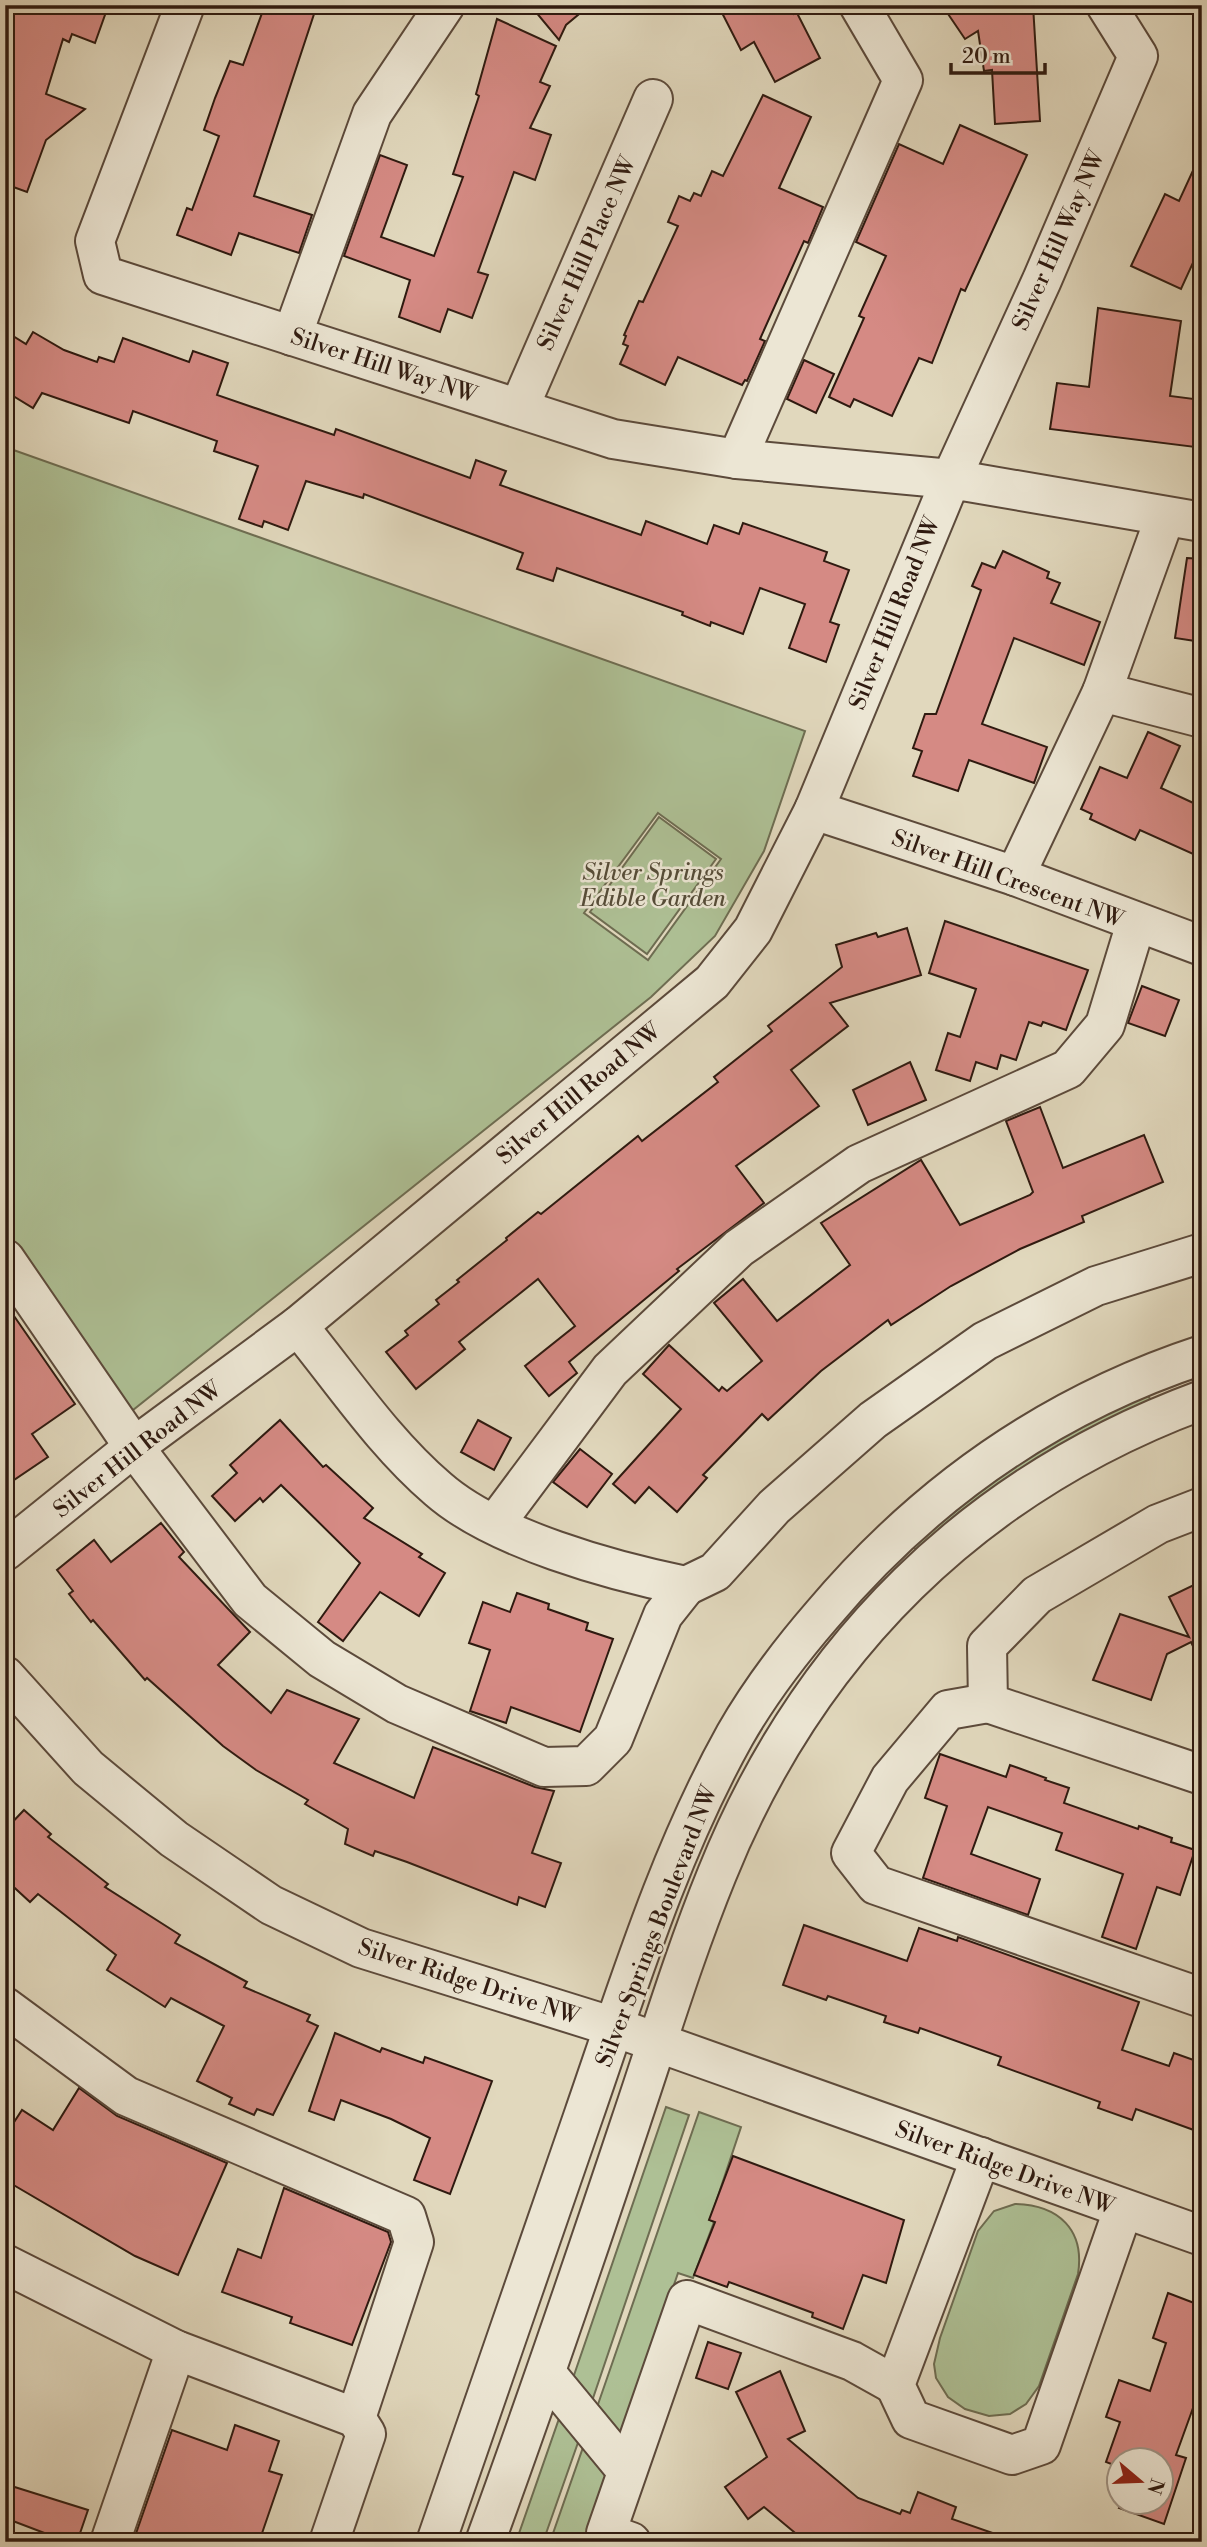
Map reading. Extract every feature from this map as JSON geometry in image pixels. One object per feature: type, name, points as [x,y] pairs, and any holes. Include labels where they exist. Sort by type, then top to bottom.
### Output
[{"type":"street","name":"Silver Hill Way NW","points":[[185,5],[94,241],[103,275],[613,439],[737,459],[951,479],[1183,519]]},
{"type":"street","points":[[292,336],[372,114],[446,5]]},
{"type":"street","points":[[737,459],[903,80],[859,5]]},
{"type":"street","name":"Silver Hill Way NW","points":[[951,479],[1042,280],[1138,56],[1106,5]]},
{"type":"street","name":"Silver Hill Place NW","points":[[519,408],[653,99]]},
{"type":"street","name":"Silver Hill Road NW","points":[[5,1551],[134,1447],[298,1326],[712,982],[753,930],[814,810],[951,479]]},
{"type":"street","points":[[1014,876],[1183,519]]},
{"type":"street","points":[[1102,692],[1202,718]]},
{"type":"street","name":"Silver Hill Crescent NW","points":[[814,810],[1014,876],[1202,946]]},
{"type":"street","points":[[495,1524],[610,1370],[739,1248],[859,1164],[1068,1069],[1105,1025],[1136,923]]},
{"type":"street","points":[[5,1259],[134,1447],[250,1600],[322,1659],[397,1704],[544,1767],[586,1766],[613,1739],[663,1615],[686,1586],[715,1572],[774,1507],[873,1420],[985,1341],[1096,1286],[1202,1252]]},
{"type":"street","points":[[298,1326],[395,1447],[440,1491],[495,1524],[568,1555],[686,1586]]},
{"type":"street","name":"Silver Springs Boulevard NW","points":[[436,2542],[614,2027],[695,1815],[736,1734],[791,1652],[862,1567],[909,1523],[978,1466],[1019,1439],[1122,1385],[1202,1355]]},
{"type":"street","name":"Silver Springs Boulevard NW","points":[[485,2542],[718,1872],[751,1800],[824,1679],[908,1581],[973,1524],[1047,1472],[1153,1418],[1202,1400]]},
{"type":"street","points":[[988,1703],[987,1646],[1037,1595],[1158,1524],[1202,1507]]},
{"type":"street","name":"Silver Ridge Drive NW","points":[[5,1676],[88,1769],[174,1839],[271,1905],[361,1948],[614,2027],[1202,2236]]},
{"type":"street","points":[[1202,1775],[988,1703],[948,1710],[890,1779],[852,1853],[876,1885],[1202,1998]]},
{"type":"street","points":[[5,2007],[126,2096],[406,2216],[414,2242],[356,2418]]},
{"type":"street","points":[[895,2385],[981,2157]]},
{"type":"street","points":[[631,2542],[606,2533],[687,2300],[852,2361],[895,2385],[911,2419],[1012,2455],[1041,2445],[1124,2210]]},
{"type":"street","points":[[5,2264],[176,2350],[356,2418],[366,2434],[329,2542]]},
{"type":"street","points":[[110,2542],[176,2350]]},
{"type":"street","points":[[546,2372],[626,2470]]},
{"type":"green space","points":[[5,447],[805,731],[764,851],[715,936],[651,997],[128,1414],[5,1244]],"holes":[[[658,813],[721,859],[648,960],[584,913]]]},
{"type":"green space","name":"Silver Springs Edible Garden","points":[[659,817],[716,859],[647,954],[590,912]]},
{"type":"green space","points":[[1142,1388],[1151,1400],[922,1555],[909,1543],[977,1481]]},
{"type":"green space","points":[[666,2107],[689,2115],[590,2407],[572,2381]]},
{"type":"green space","points":[[699,2112],[741,2127],[710,2220],[714,2222],[693,2278],[678,2273],[619,2446],[595,2413]]},
{"type":"green space","points":[[1015,2204],[1044,2209],[1066,2223],[1077,2245],[1078,2274],[1039,2386],[1026,2404],[1010,2414],[989,2416],[965,2409],[948,2397],[936,2378],[934,2364],[940,2338],[978,2231],[994,2211]]},
{"type":"green space","points":[[561,2413],[581,2434],[543,2542],[516,2542]]},
{"type":"green space","points":[[587,2436],[607,2478],[604,2542],[550,2542]]},
{"type":"building","points":[[26,5],[87,5],[106,12],[95,43],[72,34],[69,42],[63,39],[46,94],[85,109],[46,140],[27,192],[5,184],[5,15],[24,12]]},
{"type":"building","points":[[265,5],[317,5],[254,196],[312,215],[299,253],[239,233],[231,255],[177,235],[187,208],[192,210],[219,136],[204,130],[215,98],[230,61],[243,65]]},
{"type":"building","points":[[530,5],[590,5],[566,25],[559,40]]},
{"type":"building","points":[[718,5],[789,5],[794,14],[797,13],[820,58],[775,82],[754,42],[741,50]]},
{"type":"building","points":[[942,5],[1033,5],[1040,121],[995,124],[992,70],[984,71],[978,31],[965,39]]},
{"type":"building","points":[[497,19],[556,46],[540,82],[550,86],[530,128],[551,135],[535,180],[514,172],[478,272],[488,275],[472,318],[448,309],[440,332],[399,317],[410,280],[344,256],[380,155],[407,165],[381,237],[434,256],[463,177],[453,174],[479,96],[476,94]]},
{"type":"building","points":[[763,95],[811,117],[779,188],[823,207],[808,243],[804,241],[760,339],[765,341],[747,381],[742,385],[678,357],[665,385],[620,364],[628,346],[623,344],[624,335],[639,301],[643,302],[678,226],[668,222],[679,196],[690,201],[694,193],[701,196],[712,171],[723,176]]},
{"type":"building","points":[[960,125],[1027,155],[965,291],[961,289],[932,363],[919,358],[892,416],[854,399],[850,407],[829,397],[864,318],[859,316],[886,256],[856,242],[899,144],[943,164]]},
{"type":"building","points":[[1202,151],[1202,243],[1181,289],[1131,266],[1165,194],[1179,201]]},
{"type":"building","points":[[1098,308],[1181,321],[1170,396],[1202,400],[1195,447],[1050,429],[1057,383],[1089,387]]},
{"type":"building","points":[[5,331],[26,344],[33,332],[64,350],[97,362],[99,357],[114,362],[123,338],[189,362],[193,351],[228,363],[217,395],[334,435],[336,429],[470,478],[476,460],[506,471],[500,485],[641,535],[646,521],[707,544],[714,525],[739,534],[743,523],[827,552],[824,561],[849,570],[830,622],[839,625],[826,662],[789,648],[805,604],[760,588],[743,634],[711,622],[710,626],[682,615],[683,612],[557,568],[553,581],[517,569],[523,553],[364,494],[363,498],[306,481],[288,530],[264,521],[262,527],[239,519],[258,466],[214,451],[217,441],[133,411],[129,423],[42,393],[33,408],[5,391]]},
{"type":"building","points":[[804,360],[834,374],[816,413],[787,399]]},
{"type":"building","points":[[1003,551],[1049,572],[1047,578],[1060,583],[1051,603],[1100,622],[1084,665],[1014,638],[982,724],[1047,747],[1034,783],[969,760],[958,791],[913,776],[922,751],[913,748],[925,714],[936,714],[981,590],[972,586],[982,563],[995,568]]},
{"type":"building","points":[[1187,558],[1202,559],[1202,642],[1175,638]]},
{"type":"building","points":[[1148,732],[1180,746],[1161,788],[1202,807],[1202,858],[1140,830],[1135,840],[1090,819],[1092,814],[1081,809],[1100,767],[1127,778]]},
{"type":"building","points":[[945,921],[1088,970],[1066,1030],[1043,1022],[1041,1026],[1029,1022],[1016,1060],[1001,1055],[997,1069],[976,1062],[970,1081],[936,1070],[948,1033],[960,1037],[976,989],[929,973]]},
{"type":"building","points":[[907,928],[921,975],[830,1003],[848,1026],[791,1070],[819,1106],[736,1166],[764,1203],[677,1269],[679,1271],[569,1362],[577,1373],[549,1396],[525,1366],[575,1326],[538,1279],[459,1342],[465,1349],[416,1389],[386,1352],[408,1335],[405,1331],[439,1304],[436,1300],[459,1282],[457,1280],[538,1212],[541,1214],[638,1136],[642,1141],[718,1082],[714,1077],[772,1031],[768,1026],[842,967],[836,945],[876,933],[878,937]]},
{"type":"building","points":[[1142,986],[1179,1000],[1165,1036],[1128,1023]]},
{"type":"building","points":[[910,1062],[926,1100],[868,1125],[853,1090]]},
{"type":"building","points":[[1040,1107],[1063,1168],[1144,1135],[1163,1182],[1082,1216],[1084,1222],[1020,1249],[951,1286],[891,1325],[888,1320],[821,1371],[768,1420],[762,1414],[703,1475],[707,1478],[677,1512],[649,1487],[635,1503],[613,1484],[681,1409],[643,1374],[669,1345],[719,1391],[722,1387],[727,1391],[762,1361],[714,1303],[743,1279],[777,1321],[850,1265],[821,1223],[921,1160],[960,1225],[1030,1195],[1033,1192],[1006,1121]]},
{"type":"building","points":[[5,1303],[75,1404],[32,1434],[48,1457],[5,1486]]},
{"type":"building","points":[[280,1420],[323,1467],[326,1465],[373,1508],[364,1518],[422,1554],[419,1557],[445,1573],[419,1616],[380,1592],[343,1641],[318,1622],[360,1563],[281,1485],[263,1502],[260,1498],[235,1521],[212,1496],[237,1473],[230,1465]]},
{"type":"building","points":[[478,1420],[511,1438],[494,1470],[461,1452]]},
{"type":"building","points":[[580,1449],[612,1474],[587,1507],[553,1482]]},
{"type":"building","points":[[161,1523],[184,1552],[179,1557],[250,1632],[218,1665],[271,1713],[287,1690],[359,1719],[334,1763],[414,1798],[433,1747],[535,1787],[554,1791],[532,1853],[561,1863],[545,1907],[519,1897],[517,1905],[407,1862],[375,1851],[373,1856],[345,1844],[348,1829],[305,1804],[308,1800],[256,1770],[223,1746],[147,1678],[145,1680],[93,1620],[91,1622],[69,1594],[73,1591],[57,1570],[94,1540],[111,1562]]},
{"type":"building","points":[[1202,1581],[1202,1665],[1191,1642],[1167,1654],[1151,1700],[1093,1680],[1120,1614],[1189,1637],[1169,1597]]},
{"type":"building","points":[[517,1593],[549,1604],[548,1609],[588,1623],[586,1630],[613,1639],[580,1732],[511,1707],[506,1723],[470,1711],[490,1650],[469,1643],[483,1602],[510,1612]]},
{"type":"building","points":[[940,1754],[1006,1777],[1010,1765],[1046,1778],[1045,1780],[1069,1788],[1064,1803],[1138,1829],[1139,1826],[1172,1838],[1171,1842],[1195,1850],[1180,1895],[1157,1887],[1136,1949],[1102,1937],[1123,1874],[1056,1850],[1062,1833],[988,1807],[971,1854],[1040,1879],[1028,1915],[923,1878],[947,1806],[925,1798]]},
{"type":"building","points":[[24,1810],[51,1834],[48,1837],[108,1884],[105,1887],[180,1935],[175,1943],[247,1982],[244,1987],[310,2015],[307,2021],[318,2026],[273,2115],[257,2109],[254,2115],[229,2104],[232,2098],[197,2081],[224,2026],[171,1998],[165,2007],[107,1970],[116,1955],[38,1894],[30,1902],[5,1879],[5,1830]]},
{"type":"building","points":[[804,1925],[907,1961],[919,1928],[957,1941],[958,1937],[1139,2002],[1122,2050],[1169,2066],[1174,2053],[1202,2063],[1202,2133],[1136,2109],[1132,2120],[1098,2108],[1100,2102],[998,2065],[1001,2057],[920,2028],[918,2033],[884,2022],[886,2016],[828,1996],[826,2000],[783,1985]]},
{"type":"building","points":[[335,2033],[380,2052],[382,2048],[423,2063],[425,2057],[492,2081],[450,2194],[414,2180],[430,2138],[391,2119],[341,2100],[334,2120],[309,2111]]},
{"type":"building","points":[[79,2088],[117,2116],[227,2163],[178,2275],[135,2256],[5,2180],[5,2136],[22,2110],[53,2130]]},
{"type":"building","points":[[733,2156],[904,2220],[886,2283],[863,2275],[843,2329],[812,2317],[813,2313],[729,2282],[727,2287],[694,2275],[715,2222],[709,2220]]},
{"type":"building","points":[[284,2188],[388,2232],[391,2242],[352,2345],[290,2323],[292,2317],[222,2292],[238,2249],[261,2258]]},
{"type":"building","points":[[1168,2293],[1202,2306],[1202,2383],[1176,2455],[1176,2446],[1112,2446],[1120,2422],[1106,2417],[1119,2380],[1150,2391],[1166,2343],[1153,2338]]},
{"type":"building","points":[[708,2342],[741,2353],[728,2389],[696,2378]]},
{"type":"building","points":[[780,2371],[805,2431],[788,2439],[858,2498],[900,2514],[902,2510],[910,2513],[918,2492],[956,2507],[952,2519],[1007,2538],[1007,2542],[806,2542],[764,2507],[748,2519],[725,2487],[767,2457],[736,2392]]},
{"type":"building","points":[[235,2425],[279,2441],[269,2471],[282,2475],[259,2542],[133,2542],[172,2430],[227,2450]]},
{"type":"building","points":[[1176,2455],[1186,2458],[1176,2488]]},
{"type":"building","points":[[5,2484],[88,2510],[77,2542],[68,2542],[5,2518]]},
{"type":"building","points":[[1142,2516],[1167,2516],[1164,2524]]}]
